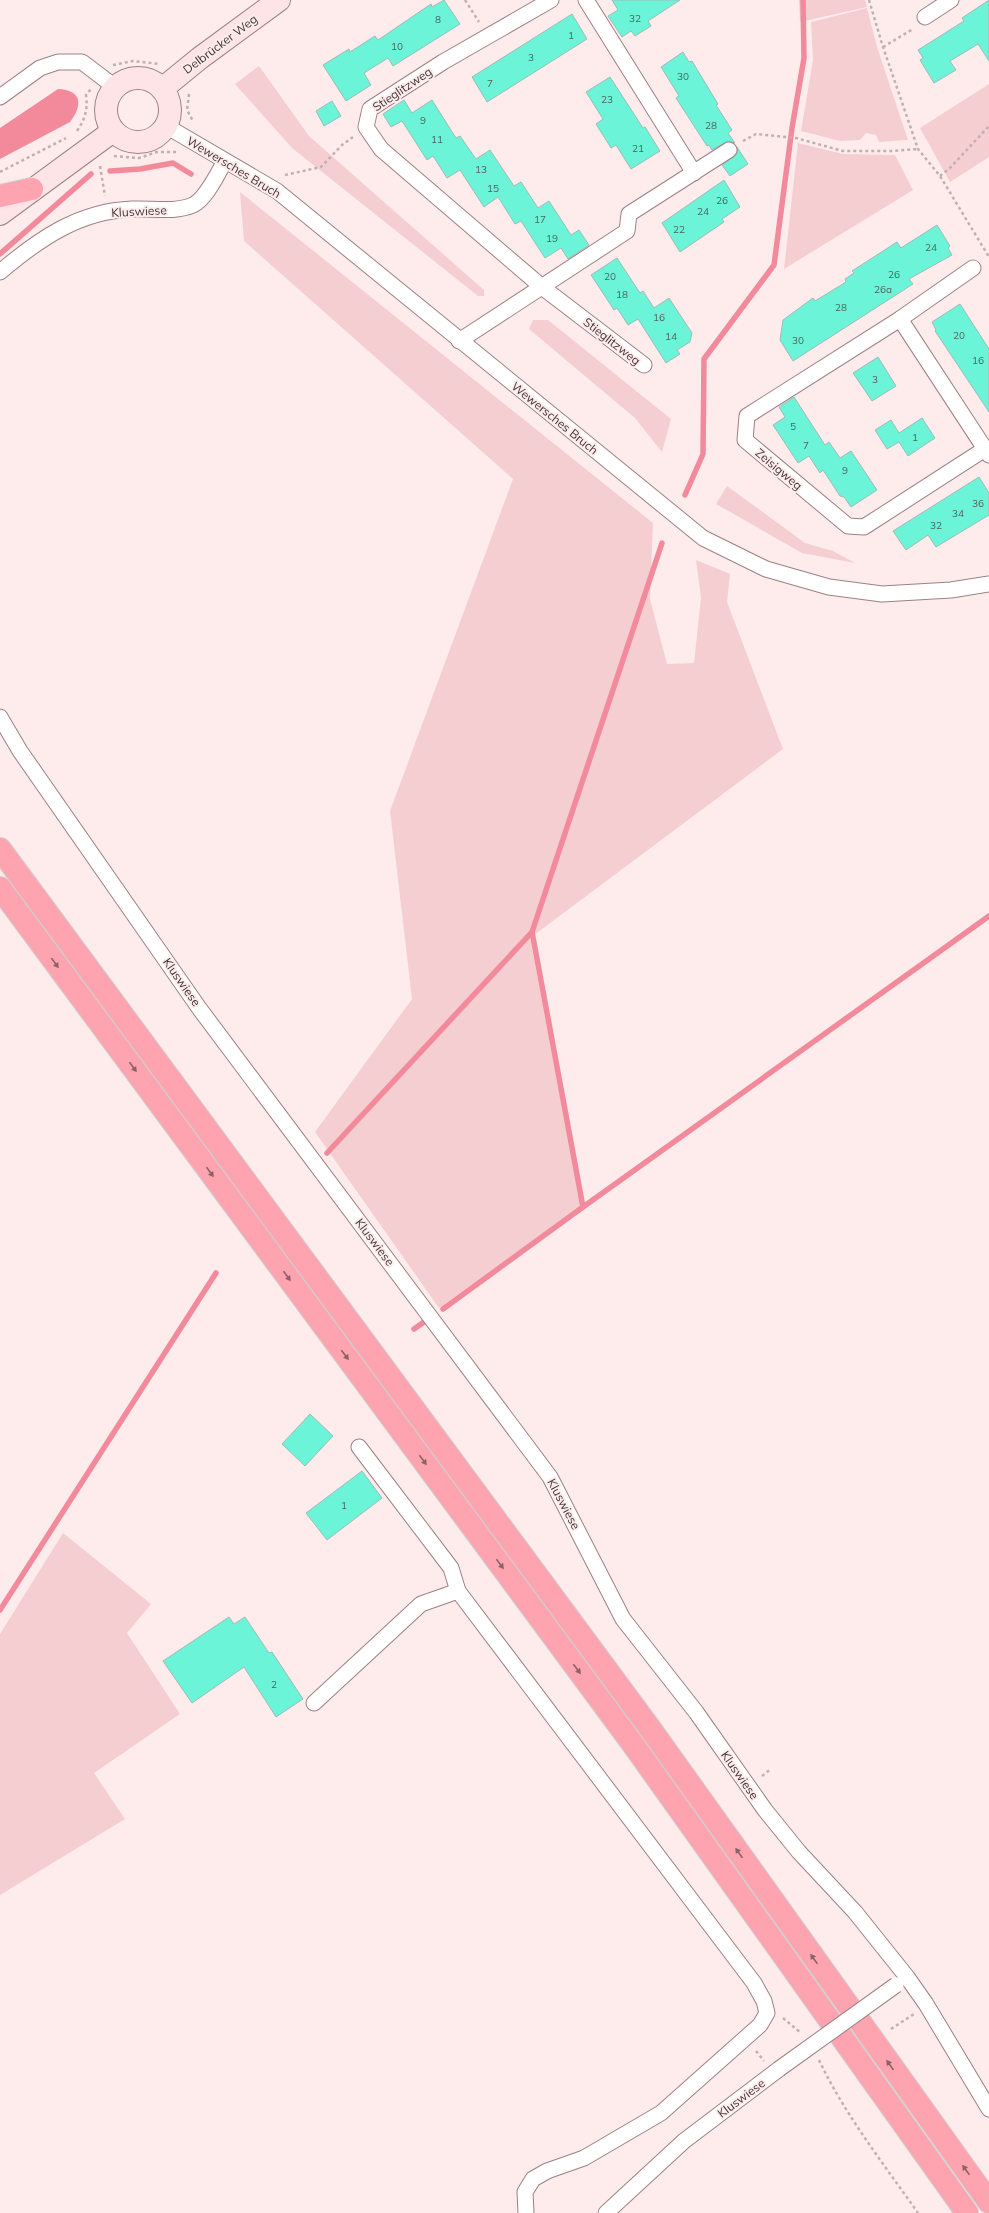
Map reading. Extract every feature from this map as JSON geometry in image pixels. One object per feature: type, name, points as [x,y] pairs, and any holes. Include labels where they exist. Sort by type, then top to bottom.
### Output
[{"type":"highway","points":[[0,196],[32,190]]},
{"type":"highway","points":[[0,849],[650,1727],[989,2202]]},
{"type":"highway","points":[[0,888],[632,1743],[966,2213]]},
{"type":"highway","points":[[0,911],[32,931]]},
{"type":"street","name":"Delbrücker Weg","points":[[162,89],[200,58],[279,0]]},
{"type":"street","name":"Stieglitzweg","points":[[551,0],[489,37],[443,62],[370,109],[366,128],[381,149],[542,287],[644,365]]},
{"type":"street","points":[[586,0],[694,173]]},
{"type":"street","points":[[925,17],[951,0]]},
{"type":"street","points":[[0,97],[40,68],[58,62],[82,62],[109,77],[129,80],[144,79],[154,83],[162,89],[170,107],[166,126],[160,134],[151,140],[130,142],[121,138],[113,130],[108,122],[106,104],[109,77]]},
{"type":"street","name":"Wewersches Bruch","points":[[166,126],[269,187],[703,538],[766,569],[829,587],[882,594],[951,590],[989,584]]},
{"type":"street","points":[[0,214],[113,130]]},
{"type":"street","points":[[459,341],[627,230],[629,214],[729,150]]},
{"type":"street","name":"Kluswiese","points":[[0,272],[28,248],[55,230],[80,219],[108,212],[131,209],[169,210],[194,205],[211,186],[225,161]]},
{"type":"street","name":"Zeisigweg","points":[[900,320],[987,452],[864,527],[848,526],[745,440],[747,416],[900,320],[973,268]]},
{"type":"street","name":"Kluswiese","points":[[0,717],[20,751],[199,1008],[550,1477],[623,1619],[696,1712],[765,1810],[800,1852],[856,1912],[901,1981],[684,2141],[606,2213]]},
{"type":"street","points":[[359,1447],[451,1568],[458,1591],[754,1983],[764,2001],[768,2013],[760,2025],[661,2113],[584,2158],[547,2171],[533,2179],[525,2192],[526,2213]]},
{"type":"street","points":[[314,1703],[421,1604],[458,1591]]},
{"type":"street","points":[[901,1981],[926,2004],[989,2109]]},
{"type":"path","points":[[465,0],[489,37]]},
{"type":"path","points":[[869,0],[883,47],[918,149],[940,176],[989,258]]},
{"type":"path","points":[[883,47],[917,27],[925,17]]},
{"type":"path","points":[[76,134],[86,117],[86,95],[133,61],[162,65]]},
{"type":"path","points":[[189,87],[187,110],[194,123]]},
{"type":"path","points":[[940,176],[950,168],[989,126]]},
{"type":"path","points":[[269,187],[277,177],[320,167],[342,145],[366,128]]},
{"type":"path","points":[[729,150],[756,134],[796,138],[843,151],[892,151],[918,149]]},
{"type":"path","points":[[0,172],[69,137]]},
{"type":"path","points":[[111,158],[116,155],[139,158],[158,152],[175,152],[182,155]]},
{"type":"path","points":[[106,162],[100,165],[108,212]]},
{"type":"path","points":[[891,2029],[916,2012]]},
{"type":"path","points":[[768,2013],[781,2017],[798,2029],[802,2034]]},
{"type":"path","points":[[746,2038],[776,2072]]},
{"type":"path","points":[[818,2057],[833,2089],[852,2120],[918,2213]]},
{"type":"shaded area","points":[[799,0],[865,0],[867,7],[800,22]]},
{"type":"shaded area","points":[[867,8],[877,47],[908,140],[879,142],[876,135],[866,133],[860,140],[840,141],[801,131],[813,60],[811,22]]},
{"type":"shaded area","points":[[259,66],[309,136],[484,290],[484,296],[478,296],[292,148],[235,84]]},
{"type":"shaded area","points":[[989,84],[989,157],[950,182],[920,128]]},
{"type":"shaded area","points":[[58,89],[72,92],[76,95],[78,100],[77,110],[70,122],[0,159],[0,128]]},
{"type":"shaded area","points":[[798,143],[843,154],[895,155],[913,190],[784,269]]},
{"type":"shaded area","points":[[240,192],[653,523],[650,599],[667,664],[694,663],[701,598],[696,560],[730,574],[727,602],[783,749],[530,938],[581,1206],[439,1308],[315,1132],[412,999],[390,811],[513,479],[244,241]]},
{"type":"shaded area","points":[[533,320],[548,320],[671,419],[662,452],[635,418],[529,329]]},
{"type":"shaded area","points":[[727,486],[805,543],[833,551],[855,563],[802,553],[716,504]]},
{"type":"shaded area","points":[[63,1533],[151,1604],[127,1633],[180,1714],[94,1773],[125,1819],[0,1895],[0,1634]]},
{"type":"building","points":[[444,0],[460,24],[393,66],[388,58],[364,73],[371,85],[346,101],[323,65],[349,49],[350,52],[375,36],[378,40],[431,4],[432,7]]},
{"type":"building","points":[[612,0],[680,0],[648,21],[651,26],[635,36],[631,31],[622,37],[608,16],[618,10]]},
{"type":"building","points":[[989,0],[989,61],[978,44],[950,61],[956,70],[934,83],[920,60],[923,58],[918,50],[964,21],[962,18]]},
{"type":"building","points":[[572,14],[587,39],[487,102],[472,77]]},
{"type":"building","points":[[683,52],[689,62],[692,61],[718,104],[716,105],[732,130],[728,133],[735,143],[728,141],[712,150],[709,145],[707,146],[676,98],[679,96],[661,67]]},
{"type":"building","points":[[610,77],[643,128],[645,127],[660,151],[631,169],[616,145],[611,148],[596,124],[603,119],[586,92]]},
{"type":"building","points":[[404,100],[412,113],[432,100],[456,138],[460,136],[476,159],[490,150],[514,186],[521,182],[538,208],[549,201],[571,235],[579,230],[589,245],[568,259],[561,248],[545,258],[521,221],[515,224],[498,197],[484,207],[460,170],[447,178],[433,156],[427,160],[402,121],[391,127],[383,114]]},
{"type":"building","points":[[332,101],[341,116],[324,126],[316,111]]},
{"type":"building","points":[[737,147],[748,164],[730,176],[722,165],[737,154]]},
{"type":"building","points":[[724,180],[740,207],[722,219],[724,222],[680,252],[662,223]]},
{"type":"building","points":[[937,225],[950,246],[948,248],[952,255],[909,279],[913,284],[793,361],[780,340],[783,320],[813,298],[815,301],[846,282],[845,279],[854,273],[852,271],[897,242],[901,248]]},
{"type":"building","points":[[617,258],[640,293],[643,291],[654,308],[669,298],[692,333],[690,342],[677,350],[680,354],[666,363],[638,319],[628,325],[617,308],[614,310],[591,275]]},
{"type":"building","points":[[960,304],[989,349],[989,412],[935,331],[936,330],[932,322]]},
{"type":"building","points":[[878,357],[896,386],[872,401],[853,373]]},
{"type":"building","points":[[794,397],[825,445],[829,442],[840,458],[851,451],[877,490],[851,507],[844,497],[840,496],[823,470],[820,473],[809,456],[798,463],[773,425],[785,417],[779,407]]},
{"type":"building","points":[[922,418],[935,438],[908,456],[899,442],[887,449],[875,430],[891,420],[899,433]]},
{"type":"building","points":[[979,477],[989,493],[989,515],[936,547],[928,535],[906,550],[893,531]]},
{"type":"building","points":[[310,1414],[333,1436],[305,1466],[282,1444]]},
{"type":"building","points":[[362,1471],[382,1498],[327,1540],[306,1513]]},
{"type":"building","points":[[229,1617],[234,1624],[245,1617],[269,1653],[272,1652],[303,1699],[276,1717],[244,1667],[192,1703],[163,1661]]},
{"type":"waterway","points":[[685,495],[703,454],[704,359],[774,265],[792,128],[804,58],[803,0]]},
{"type":"waterway","points":[[110,171],[140,169],[173,163],[191,174]]},
{"type":"waterway","points":[[0,254],[91,174]]},
{"type":"waterway","points":[[327,1153],[532,932],[662,543]]},
{"type":"waterway","points":[[583,1207],[989,916]]},
{"type":"waterway","points":[[443,1309],[583,1207],[532,932]]},
{"type":"waterway","points":[[0,1610],[216,1273]]},
{"type":"waterway","points":[[414,1329],[424,1322]]}]
